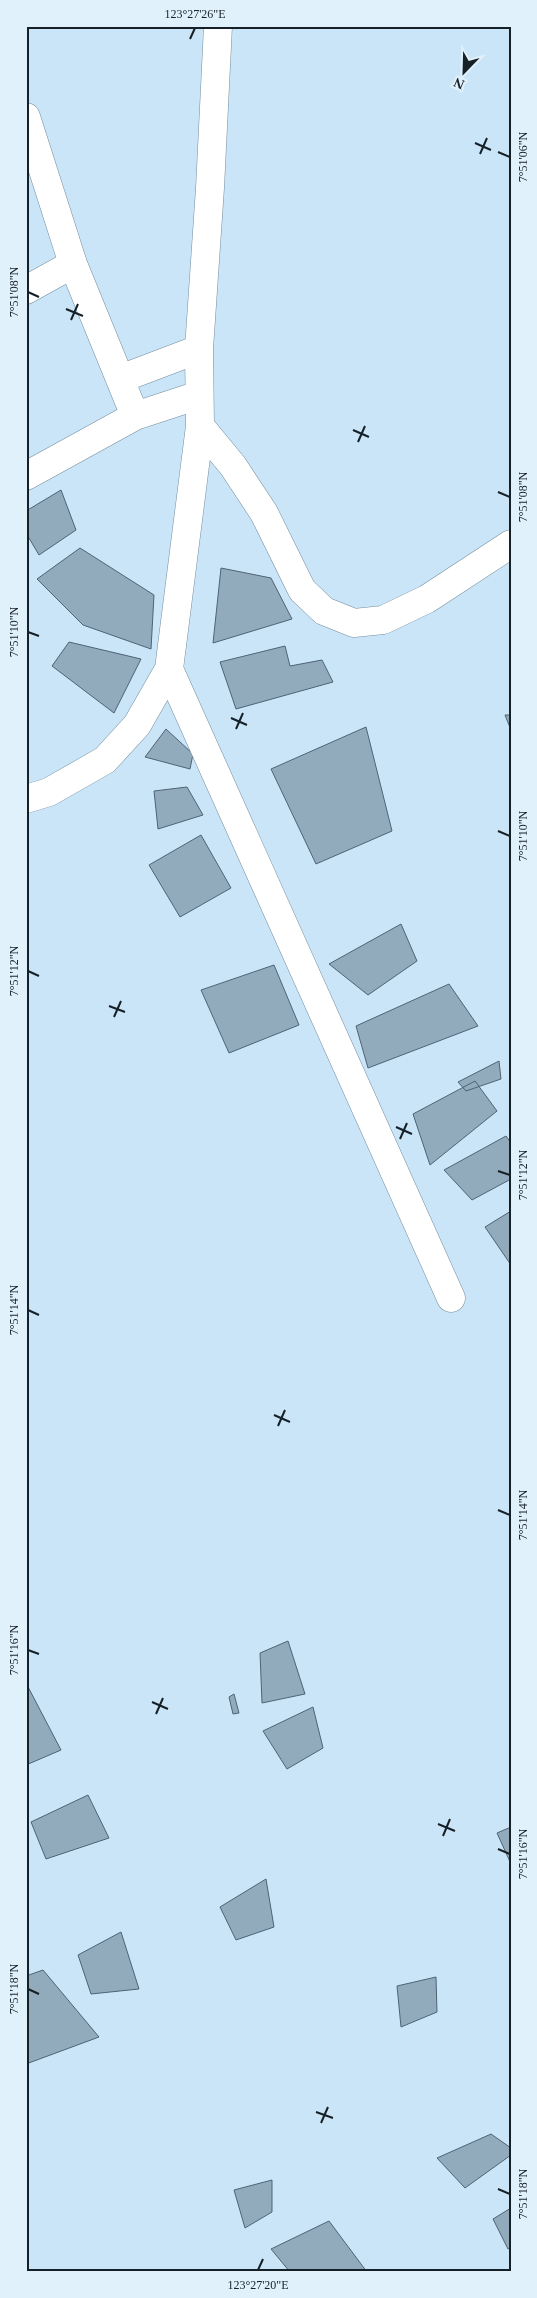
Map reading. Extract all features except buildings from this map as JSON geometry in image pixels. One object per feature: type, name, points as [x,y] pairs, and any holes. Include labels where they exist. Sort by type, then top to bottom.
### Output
[{"type":"street","points":[[26,799],[49,792],[105,760],[137,725],[169,669],[200,426],[199,349],[210,188],[218,26]]},
{"type":"street","points":[[26,118],[73,264],[135,416]]},
{"type":"street","points":[[26,290],[73,264]]},
{"type":"street","points":[[120,379],[199,349]]},
{"type":"street","points":[[26,476],[135,416],[199,395]]},
{"type":"street","points":[[200,426],[233,466],[264,513],[302,590],[324,611],[354,624],[383,620],[427,600],[511,544]]},
{"type":"street","points":[[169,669],[451,1298]]}]
